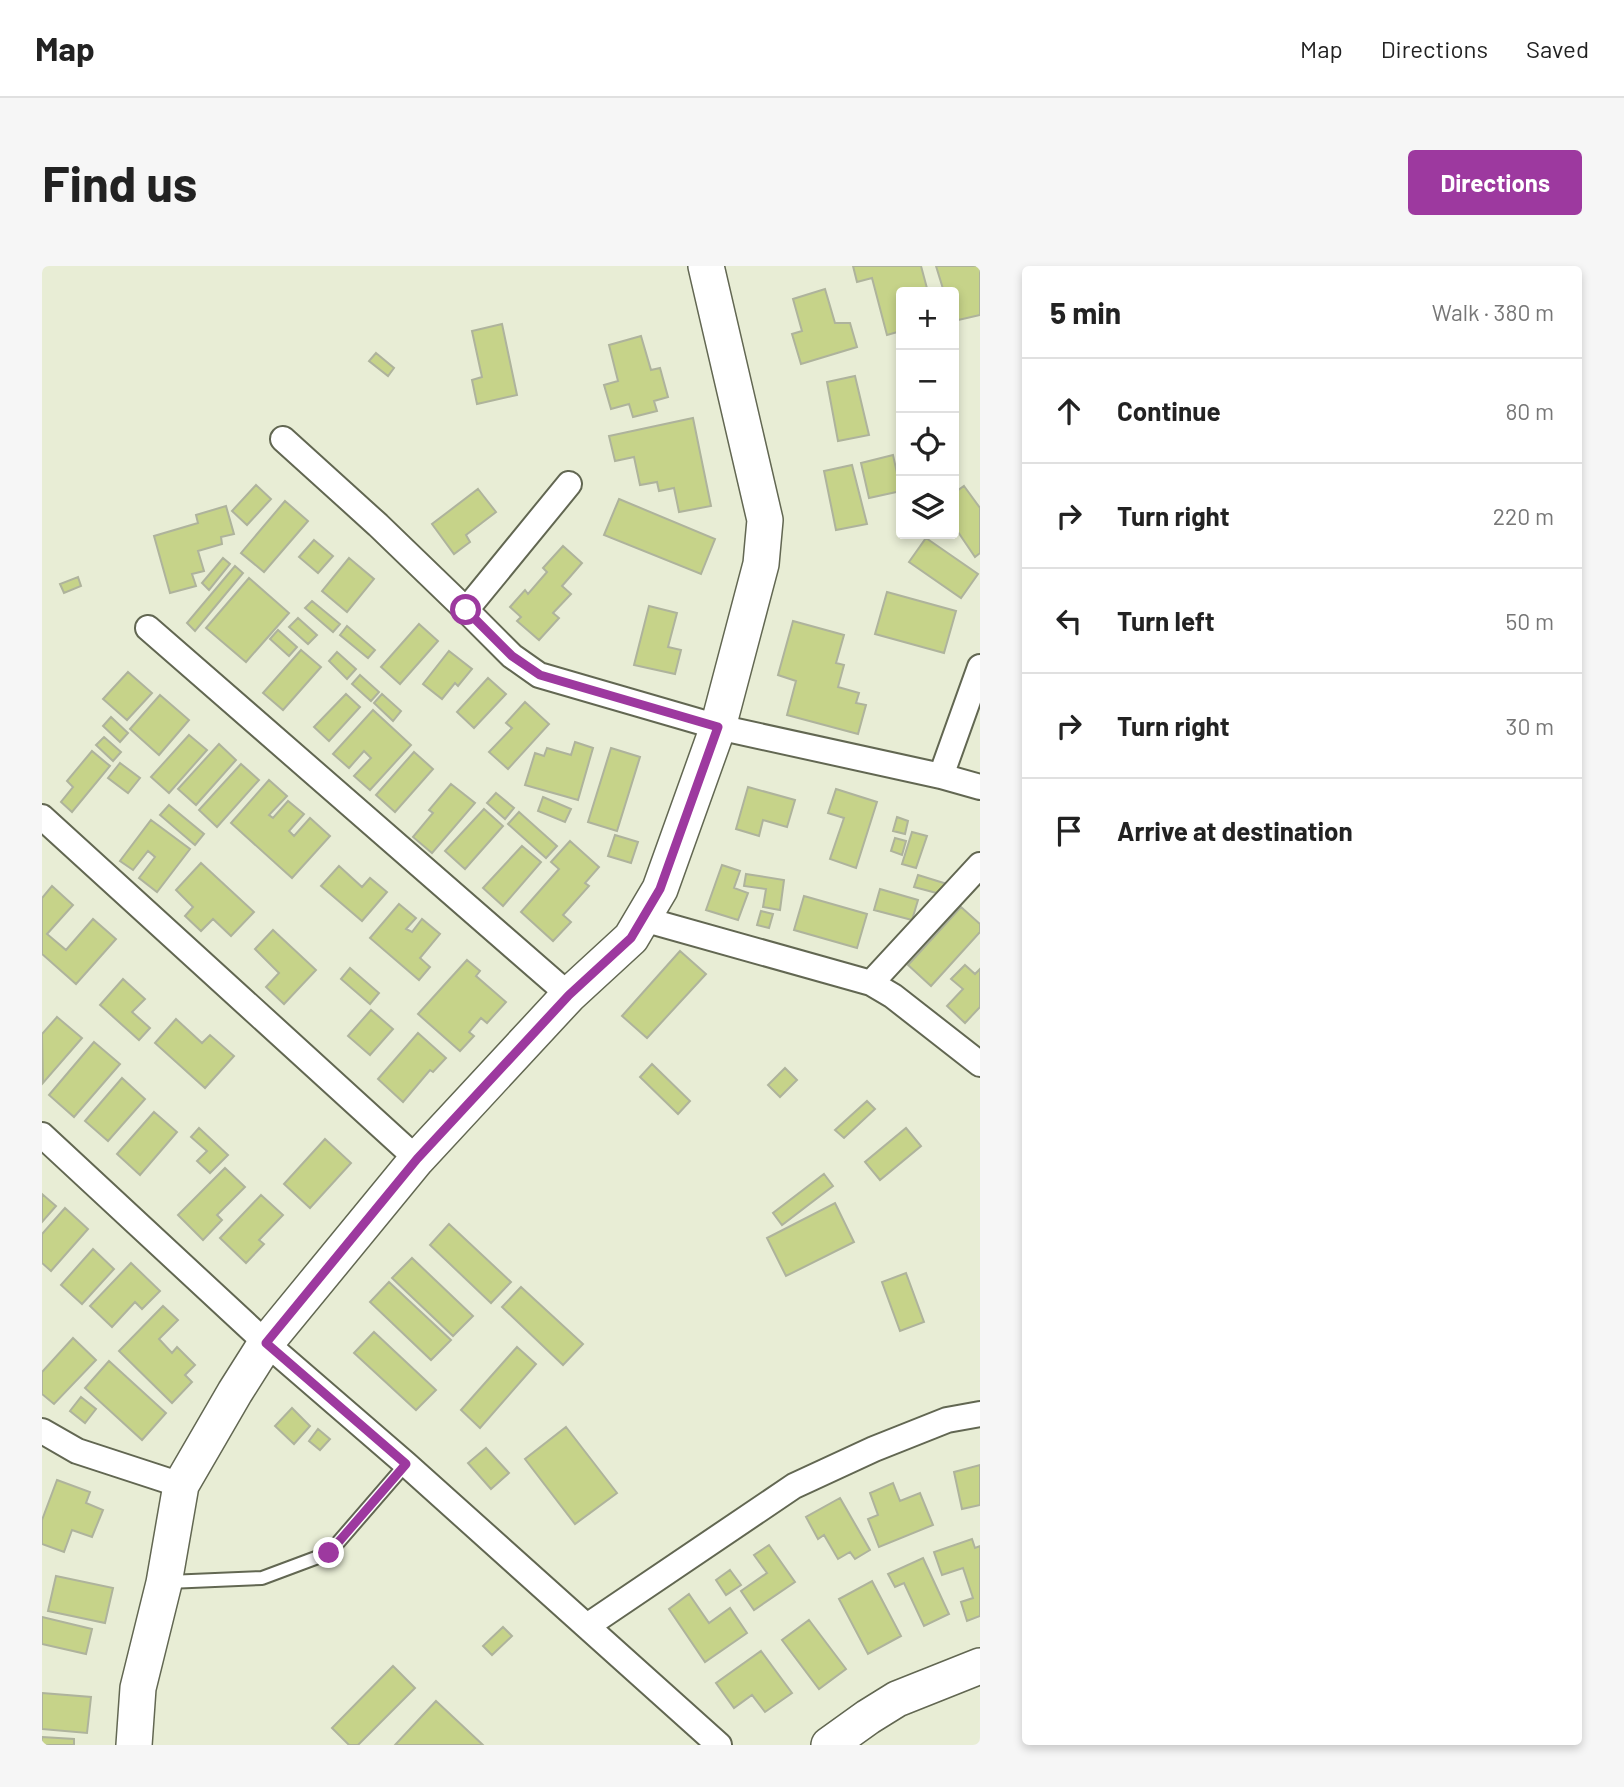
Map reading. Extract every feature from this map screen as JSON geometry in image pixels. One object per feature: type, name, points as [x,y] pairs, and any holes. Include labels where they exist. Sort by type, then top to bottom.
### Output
[{"type":"street","points":[[134,1745],[138,1688],[164,1583],[181,1485],[235,1392],[266,1343],[417,1159],[569,995],[631,938],[660,889],[718,727],[761,564],[765,520],[706,266]]},
{"type":"street","points":[[283,439],[377,524],[512,656],[540,675],[718,727],[941,776],[980,788]]},
{"type":"street","points":[[466,610],[569,484]]},
{"type":"street","points":[[148,628],[569,995]]},
{"type":"street","points":[[941,776],[980,667]]},
{"type":"street","points":[[42,817],[417,1159]]},
{"type":"street","points":[[871,983],[980,865]]},
{"type":"street","points":[[643,919],[871,983],[893,996],[980,1064]]},
{"type":"street","points":[[42,1135],[266,1343],[406,1464],[719,1745]]},
{"type":"street","points":[[587,1626],[794,1486],[874,1449],[947,1420],[980,1414]]},
{"type":"street","points":[[42,1431],[77,1451],[181,1485]]},
{"type":"street","points":[[829,1745],[897,1699],[980,1666]]},
{"type":"lane","points":[[164,1583],[262,1578],[329,1553],[406,1464]]},
{"type":"building","points":[[853,266],[921,266],[927,287],[896,287],[896,332],[887,335],[872,278],[857,282]]},
{"type":"building","points":[[936,266],[980,266],[980,315],[959,320],[959,287],[942,287]]},
{"type":"building","points":[[825,289],[835,323],[850,323],[857,347],[801,364],[792,334],[802,331],[793,299]]},
{"type":"building","points":[[502,324],[517,395],[477,404],[472,380],[482,377],[472,331]]},
{"type":"building","points":[[641,336],[651,370],[660,368],[668,397],[654,401],[657,411],[633,417],[629,404],[611,409],[604,385],[618,381],[609,345]]},
{"type":"building","points":[[376,353],[394,368],[388,376],[369,361]]},
{"type":"building","points":[[855,376],[869,435],[838,441],[827,382]]},
{"type":"building","points":[[693,418],[711,506],[679,512],[674,488],[659,491],[657,482],[640,485],[634,457],[615,461],[609,436]]},
{"type":"building","points":[[893,455],[896,492],[869,498],[861,463]]},
{"type":"building","points":[[852,465],[867,524],[836,530],[824,471]]},
{"type":"building","points":[[256,485],[271,499],[247,525],[232,511]]},
{"type":"building","points":[[964,486],[980,508],[980,553],[975,557],[959,533],[959,490]]},
{"type":"building","points":[[478,489],[496,512],[466,535],[470,542],[454,554],[432,524]]},
{"type":"building","points":[[619,499],[715,539],[701,574],[604,535]]},
{"type":"building","points":[[285,501],[308,521],[264,572],[241,553]]},
{"type":"building","points":[[226,506],[234,534],[221,537],[222,544],[198,551],[204,571],[192,574],[196,586],[170,593],[154,536],[198,523],[196,515]]},
{"type":"building","points":[[927,539],[978,574],[961,598],[909,562]]},
{"type":"building","points":[[314,540],[333,556],[318,573],[299,557]]},
{"type":"building","points":[[563,546],[582,563],[562,586],[571,594],[553,613],[559,618],[539,640],[517,621],[521,617],[510,607],[525,590],[528,594],[547,572],[543,568]]},
{"type":"building","points":[[223,558],[230,564],[209,590],[202,583]]},
{"type":"building","points":[[349,558],[374,579],[347,612],[322,591]]},
{"type":"building","points":[[235,566],[243,573],[195,631],[187,623]]},
{"type":"building","points":[[78,577],[81,586],[64,593],[60,584]]},
{"type":"building","points":[[249,578],[289,613],[246,662],[206,628]]},
{"type":"building","points":[[887,592],[956,611],[944,653],[875,634]]},
{"type":"building","points":[[312,601],[340,624],[333,632],[305,608]]},
{"type":"building","points":[[649,606],[677,613],[668,647],[681,650],[675,674],[634,665]]},
{"type":"building","points":[[298,618],[317,635],[308,644],[289,627]]},
{"type":"building","points":[[793,621],[844,635],[836,663],[844,665],[838,687],[859,693],[856,703],[866,705],[858,734],[787,715],[796,681],[778,675]]},
{"type":"building","points":[[419,624],[438,641],[400,684],[381,667]]},
{"type":"building","points":[[347,626],[375,650],[368,658],[340,635]]},
{"type":"building","points":[[278,630],[297,647],[289,656],[270,639]]},
{"type":"building","points":[[301,650],[321,667],[283,710],[263,693]]},
{"type":"building","points":[[449,651],[472,669],[458,686],[455,683],[442,699],[423,684]]},
{"type":"building","points":[[337,652],[356,669],[347,679],[329,661]]},
{"type":"building","points":[[128,672],[152,693],[127,720],[103,699]]},
{"type":"building","points":[[360,675],[379,692],[371,701],[352,684]]},
{"type":"building","points":[[488,678],[506,694],[474,728],[457,712]]},
{"type":"building","points":[[346,694],[360,707],[329,741],[314,727]]},
{"type":"building","points":[[382,694],[401,711],[393,721],[374,703]]},
{"type":"building","points":[[160,695],[189,720],[159,755],[130,729]]},
{"type":"building","points":[[525,702],[549,724],[508,769],[489,752],[512,728],[506,723]]},
{"type":"building","points":[[373,710],[411,745],[370,790],[354,776],[371,758],[364,751],[349,768],[333,754]]},
{"type":"building","points":[[111,717],[128,733],[120,742],[103,726]]},
{"type":"building","points":[[189,735],[207,750],[169,793],[151,777]]},
{"type":"building","points":[[104,737],[121,752],[113,761],[96,745]]},
{"type":"building","points":[[575,742],[593,748],[578,800],[525,785],[535,753],[544,756],[547,748],[571,755]]},
{"type":"building","points":[[219,744],[236,760],[196,805],[178,789]]},
{"type":"building","points":[[611,748],[640,757],[617,831],[588,822]]},
{"type":"building","points":[[92,751],[110,766],[72,812],[61,802],[73,787],[67,781]]},
{"type":"building","points":[[414,752],[433,769],[395,812],[376,795]]},
{"type":"building","points":[[120,763],[140,778],[128,793],[108,778]]},
{"type":"building","points":[[241,764],[259,780],[217,827],[199,810]]},
{"type":"building","points":[[269,780],[287,796],[269,815],[273,818],[288,801],[304,814],[289,831],[294,836],[310,818],[330,836],[292,878],[231,823]]},
{"type":"building","points":[[451,784],[475,803],[432,853],[413,837],[433,813],[429,810]]},
{"type":"building","points":[[748,787],[795,800],[787,827],[763,820],[759,836],[736,829]]},
{"type":"building","points":[[836,789],[877,802],[856,868],[830,859],[844,818],[828,813]]},
{"type":"building","points":[[496,793],[514,808],[505,819],[487,803]]},
{"type":"building","points":[[543,797],[571,809],[565,822],[538,811]]},
{"type":"building","points":[[169,805],[204,834],[195,845],[160,815]]},
{"type":"building","points":[[484,809],[503,826],[465,869],[445,851]]},
{"type":"building","points":[[519,812],[557,846],[546,858],[508,824]]},
{"type":"building","points":[[897,817],[908,821],[905,834],[893,831]]},
{"type":"building","points":[[151,820],[190,849],[157,892],[139,878],[155,857],[148,851],[133,870],[120,861]]},
{"type":"building","points":[[912,832],[927,836],[916,868],[902,864]]},
{"type":"building","points":[[615,835],[638,842],[631,863],[608,856]]},
{"type":"building","points":[[895,838],[906,841],[902,855],[891,851]]},
{"type":"building","points":[[570,841],[599,867],[585,883],[589,886],[563,915],[571,922],[553,941],[521,912],[559,869],[551,862]]},
{"type":"building","points":[[522,846],[541,862],[503,906],[483,888]]},
{"type":"building","points":[[201,863],[254,912],[231,936],[213,919],[201,931],[185,916],[193,907],[176,890]]},
{"type":"building","points":[[722,865],[740,871],[734,888],[748,893],[738,920],[706,910]]},
{"type":"building","points":[[339,866],[362,887],[370,878],[387,892],[362,921],[321,886]]},
{"type":"building","points":[[746,874],[784,880],[780,910],[763,907],[766,889],[744,886]]},
{"type":"building","points":[[918,875],[947,884],[944,895],[914,887]]},
{"type":"building","points":[[52,886],[73,905],[47,934],[66,950],[93,919],[116,939],[76,984],[42,954],[42,898]]},
{"type":"building","points":[[880,889],[918,900],[912,920],[874,910]]},
{"type":"building","points":[[804,896],[867,914],[857,948],[794,930]]},
{"type":"building","points":[[399,904],[416,918],[406,929],[412,932],[422,919],[440,934],[420,958],[430,967],[419,980],[370,938]]},
{"type":"building","points":[[961,907],[980,924],[980,932],[931,986],[908,965]]},
{"type":"building","points":[[761,911],[773,914],[769,928],[757,925]]},
{"type":"building","points":[[273,930],[316,970],[284,1004],[266,987],[279,973],[255,949]]},
{"type":"building","points":[[680,951],[706,974],[647,1038],[622,1016]]},
{"type":"building","points":[[467,960],[480,971],[476,976],[506,1002],[487,1023],[481,1018],[469,1032],[474,1036],[460,1051],[418,1014]]},
{"type":"building","points":[[965,965],[975,974],[980,969],[980,1007],[965,1023],[947,1006],[963,989],[951,979]]},
{"type":"building","points":[[350,968],[379,993],[370,1004],[341,979]]},
{"type":"building","points":[[123,979],[145,999],[132,1012],[150,1028],[139,1040],[100,1005]]},
{"type":"building","points":[[371,1010],[393,1029],[370,1055],[348,1036]]},
{"type":"building","points":[[57,1017],[82,1038],[43,1083],[42,1034]]},
{"type":"building","points":[[176,1019],[202,1043],[210,1035],[234,1056],[205,1088],[155,1043]]},
{"type":"building","points":[[418,1033],[446,1058],[433,1072],[430,1070],[403,1102],[378,1079]]},
{"type":"building","points":[[94,1042],[120,1064],[74,1117],[49,1095]]},
{"type":"building","points":[[652,1064],[690,1101],[678,1114],[640,1077]]},
{"type":"building","points":[[785,1068],[797,1080],[780,1097],[768,1085]]},
{"type":"building","points":[[122,1078],[145,1099],[108,1141],[85,1121]]},
{"type":"building","points":[[867,1101],[875,1109],[844,1138],[835,1130]]},
{"type":"building","points":[[154,1112],[177,1132],[140,1175],[117,1154]]},
{"type":"building","points":[[199,1128],[228,1155],[210,1173],[197,1161],[207,1151],[191,1137]]},
{"type":"building","points":[[906,1128],[921,1146],[880,1180],[865,1162]]},
{"type":"building","points":[[325,1139],[351,1163],[310,1208],[284,1184]]},
{"type":"building","points":[[225,1168],[245,1187],[217,1215],[222,1220],[203,1240],[178,1215]]},
{"type":"building","points":[[824,1174],[833,1186],[782,1225],[773,1213]]},
{"type":"building","points":[[42,1194],[56,1206],[42,1222]]},
{"type":"building","points":[[261,1195],[283,1215],[259,1240],[264,1244],[246,1263],[220,1238]]},
{"type":"building","points":[[835,1203],[854,1242],[786,1276],[767,1238]]},
{"type":"building","points":[[65,1208],[88,1229],[51,1271],[42,1263],[42,1234]]},
{"type":"building","points":[[449,1224],[511,1282],[491,1303],[430,1245]]},
{"type":"building","points":[[93,1249],[114,1269],[82,1304],[61,1285]]},
{"type":"building","points":[[412,1258],[473,1316],[453,1336],[392,1278]]},
{"type":"building","points":[[131,1263],[160,1291],[142,1309],[135,1302],[112,1327],[90,1306]]},
{"type":"building","points":[[906,1273],[924,1322],[900,1331],[882,1282]]},
{"type":"building","points":[[389,1282],[451,1340],[431,1360],[370,1302]]},
{"type":"building","points":[[521,1287],[583,1344],[563,1365],[502,1307]]},
{"type":"building","points":[[163,1306],[178,1320],[159,1339],[172,1353],[177,1347],[195,1365],[185,1375],[192,1382],[172,1403],[119,1351]]},
{"type":"building","points":[[374,1332],[436,1390],[416,1410],[354,1353]]},
{"type":"building","points":[[73,1338],[96,1360],[54,1404],[42,1394],[42,1372]]},
{"type":"building","points":[[517,1347],[536,1364],[480,1428],[461,1410]]},
{"type":"building","points":[[109,1361],[166,1413],[142,1440],[85,1388]]},
{"type":"building","points":[[81,1397],[96,1409],[85,1423],[70,1411]]},
{"type":"building","points":[[292,1408],[310,1426],[294,1444],[275,1426]]},
{"type":"building","points":[[566,1427],[617,1493],[575,1524],[525,1459]]},
{"type":"building","points":[[318,1429],[330,1439],[320,1450],[309,1441]]},
{"type":"building","points":[[486,1448],[509,1473],[491,1489],[468,1463]]},
{"type":"building","points":[[980,1465],[980,1505],[962,1509],[954,1472]]},
{"type":"building","points":[[57,1480],[90,1492],[86,1503],[103,1510],[92,1537],[72,1530],[64,1552],[42,1544],[42,1520]]},
{"type":"building","points":[[893,1483],[900,1501],[920,1493],[933,1525],[879,1547],[868,1519],[878,1515],[870,1493]]},
{"type":"building","points":[[840,1498],[870,1550],[855,1559],[850,1552],[838,1559],[824,1535],[818,1539],[806,1517]]},
{"type":"building","points":[[972,1539],[975,1548],[980,1546],[980,1616],[967,1621],[961,1602],[973,1598],[963,1568],[942,1575],[934,1552]]},
{"type":"building","points":[[769,1545],[795,1582],[754,1610],[741,1591],[767,1573],[754,1555]]},
{"type":"building","points":[[923,1558],[949,1614],[924,1626],[904,1583],[895,1587],[888,1574]]},
{"type":"building","points":[[730,1570],[741,1585],[726,1595],[716,1580]]},
{"type":"building","points":[[56,1576],[113,1588],[105,1623],[48,1611]]},
{"type":"building","points":[[872,1581],[901,1636],[868,1654],[839,1599]]},
{"type":"building","points":[[689,1594],[709,1623],[730,1608],[747,1633],[705,1662],[669,1609]]},
{"type":"building","points":[[42,1617],[92,1629],[86,1654],[42,1644]]},
{"type":"building","points":[[809,1620],[846,1669],[819,1689],[782,1640]]},
{"type":"building","points":[[503,1627],[512,1636],[492,1655],[483,1646]]},
{"type":"building","points":[[761,1651],[792,1693],[765,1712],[752,1695],[734,1708],[716,1683]]},
{"type":"building","points":[[393,1666],[415,1688],[358,1745],[349,1745],[332,1728]]},
{"type":"building","points":[[42,1693],[91,1697],[87,1733],[42,1729]]},
{"type":"building","points":[[436,1701],[483,1745],[395,1745]]},
{"type":"building","points":[[42,1737],[74,1739],[74,1745],[42,1745]]},
{"type":"route","points":[[329,1553],[406,1464],[266,1343],[417,1159],[569,995],[631,938],[660,889],[718,727],[540,675],[512,656],[466,610]]}]
